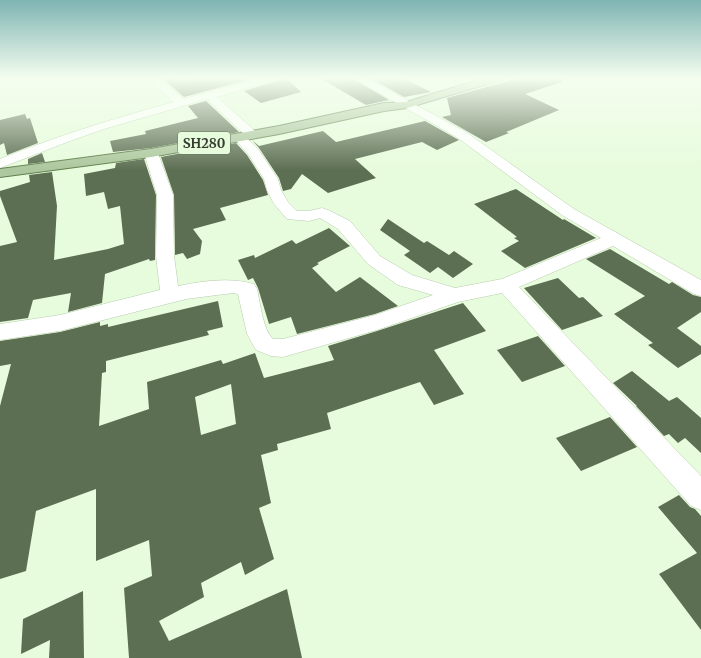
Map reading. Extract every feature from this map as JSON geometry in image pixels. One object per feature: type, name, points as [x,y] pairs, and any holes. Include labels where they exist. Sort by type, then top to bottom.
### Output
[{"type":"main road","name":"SH280","points":[[0,173],[151,153],[279,130],[376,109]]},
{"type":"street","points":[[0,164],[34,149],[70,136],[163,109]]},
{"type":"street","points":[[221,109],[245,135],[253,152],[271,179],[274,190],[282,204],[293,216],[309,216],[322,213],[344,225],[374,260],[405,280],[455,295]]},
{"type":"street","points":[[414,109],[462,136],[491,155],[568,212],[701,289]]},
{"type":"street","points":[[151,153],[165,195],[165,256],[170,295]]},
{"type":"street","points":[[0,332],[58,323],[170,295],[216,287],[242,286],[247,289],[259,336],[264,344],[275,348],[283,348],[377,322],[455,295],[506,285],[614,239]]},
{"type":"street","points":[[506,285],[701,496]]},
{"type":"building","points":[[190,109],[214,109],[239,132],[151,148],[113,152],[110,141],[146,134],[145,131],[198,118]]},
{"type":"building","points":[[450,109],[556,109],[559,110],[486,142],[442,117],[451,115]]},
{"type":"building","points":[[25,114],[27,119],[30,118],[38,143],[7,155],[4,143],[0,145],[0,120]]},
{"type":"building","points":[[425,121],[459,140],[437,150],[422,142],[355,159],[376,178],[328,193],[302,174],[291,189],[283,191],[279,178],[252,140],[259,146],[323,131],[336,142]]},
{"type":"building","points":[[236,143],[247,155],[263,180],[268,195],[220,208],[226,220],[193,229],[202,241],[200,254],[187,259],[183,253],[175,255],[174,195],[161,157]]},
{"type":"building","points":[[42,153],[45,162],[28,164],[28,159]]},
{"type":"building","points":[[144,159],[156,195],[155,260],[150,261],[149,259],[105,274],[102,303],[68,312],[71,293],[33,300],[28,318],[0,322],[0,246],[17,242],[0,196],[0,191],[30,182],[29,175],[52,172],[57,206],[54,260],[108,249],[124,244],[120,206],[108,209],[104,192],[86,196],[84,174],[115,168],[116,163]]},
{"type":"building","points":[[516,189],[563,220],[564,219],[596,238],[525,268],[501,251],[519,241],[514,238],[517,237],[474,204]]},
{"type":"building","points":[[388,219],[424,243],[427,241],[449,255],[454,251],[473,264],[453,278],[438,267],[430,273],[404,255],[410,251],[380,230]]},
{"type":"building","points":[[329,228],[350,246],[317,263],[319,264],[312,268],[336,292],[360,277],[398,306],[375,314],[297,334],[291,317],[269,324],[258,288],[253,278],[248,280],[238,260],[254,255],[255,258],[292,240],[296,244]]},
{"type":"building","points":[[610,249],[669,284],[672,282],[693,295],[701,297],[701,312],[677,328],[701,346],[701,354],[678,368],[648,345],[653,343],[614,314],[645,296],[586,259]]},
{"type":"building","points":[[558,278],[579,298],[583,297],[603,316],[562,330],[524,288]]},
{"type":"building","points":[[218,301],[223,327],[207,331],[209,335],[106,361],[106,372],[102,373],[99,426],[149,409],[147,382],[221,360],[223,364],[255,353],[264,378],[334,360],[328,346],[463,303],[486,331],[434,350],[464,394],[434,405],[420,382],[327,413],[331,429],[277,444],[278,450],[261,455],[271,503],[259,508],[274,559],[245,575],[241,562],[201,583],[204,597],[159,621],[169,641],[287,589],[302,658],[129,658],[124,588],[152,576],[149,540],[96,561],[96,489],[36,511],[26,571],[0,579],[0,406],[11,364],[0,366],[0,341],[60,332],[100,322],[100,326],[108,324],[108,327]],"holes":[[[231,384],[236,424],[201,435],[195,397]]]},
{"type":"building","points":[[538,336],[565,366],[522,382],[497,350]]},
{"type":"building","points":[[632,371],[669,401],[677,397],[701,418],[701,453],[685,438],[678,443],[669,434],[664,436],[637,406],[613,383]]},
{"type":"building","points":[[610,417],[637,447],[581,471],[556,438]]},
{"type":"building","points":[[679,495],[701,516],[701,630],[659,574],[697,553],[658,507]]},
{"type":"building","points":[[83,591],[84,658],[49,658],[50,640],[21,654],[23,619]]}]
